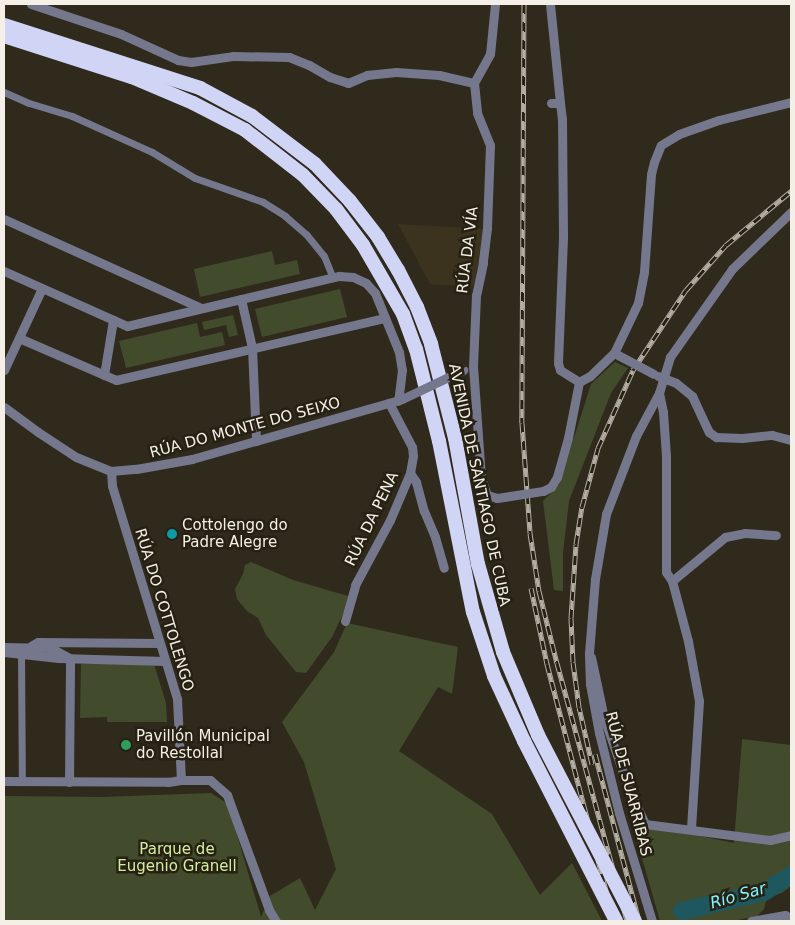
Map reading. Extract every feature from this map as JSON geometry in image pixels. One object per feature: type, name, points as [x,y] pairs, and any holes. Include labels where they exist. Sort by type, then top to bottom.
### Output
[{"type":"highway","points":[[4,15],[127,54],[200,88]]},
{"type":"highway","name":"AVENIDA DE SANTIAGO DE CUBA","points":[[4,25],[200,88],[252,116],[286,140],[315,164],[344,195],[378,237],[417,307],[431,344],[455,438],[478,564],[503,652],[538,735],[635,921]]},
{"type":"highway","name":"AVENIDA DE SANTIAGO DE CUBA","points":[[4,36],[132,77],[193,103],[252,136],[303,175],[336,209],[384,277],[403,314],[416,349],[440,441],[471,603],[494,676],[524,741],[616,921]]},
{"type":"highway","points":[[4,46],[119,81],[172,94]]},
{"type":"street","points":[[30,4],[105,28],[178,60],[191,62],[233,56],[289,57],[310,65],[330,77],[348,83],[367,75],[396,72],[439,75],[474,83],[490,54],[495,4]]},
{"type":"street","points":[[550,4],[563,238],[558,363],[560,370],[579,382],[590,376],[616,354],[638,303],[642,287],[651,174],[661,146],[679,134],[719,120],[791,102]]},
{"type":"street","name":"RÚA DA VÍA","points":[[474,83],[482,103],[477,113],[490,145],[487,228],[483,263],[476,295],[473,366],[480,478],[487,495],[497,498],[543,491],[550,487],[557,477],[568,438],[579,382]]},
{"type":"street","points":[[4,92],[18,99],[80,119],[152,152],[195,178],[263,202],[286,216],[306,234],[324,256],[333,278]]},
{"type":"street","name":"RÚA DE SUARRIBAS","points":[[652,921],[619,813],[599,733],[590,684],[589,653],[595,578],[606,514],[636,436],[659,393],[670,357],[732,269],[791,212]]},
{"type":"street","points":[[4,218],[201,308]]},
{"type":"street","points":[[4,271],[127,326],[342,275],[359,279],[370,287],[379,302],[402,364],[396,401]]},
{"type":"street","points":[[4,370],[42,288]]},
{"type":"street","points":[[241,299],[252,348],[256,441]]},
{"type":"street","points":[[19,338],[116,380],[385,318]]},
{"type":"street","points":[[104,375],[113,320]]},
{"type":"street","points":[[616,354],[663,379],[676,383],[692,396],[709,432],[716,437],[742,438],[772,435],[791,440]]},
{"type":"street","name":"RÚA DO MONTE DO SEIXO","points":[[4,406],[38,432],[76,457],[111,470],[155,467],[256,441],[396,401],[473,366]]},
{"type":"street","name":"RÚA DE SUARRIBAS","points":[[659,393],[664,412],[666,456],[666,572],[672,581],[688,641],[698,700],[691,828]]},
{"type":"street","name":"RÚA DA PENA","points":[[345,621],[355,584],[390,520],[410,473],[413,456],[412,447],[396,401]]},
{"type":"street","name":"RÚA DO COTTOLENGO","points":[[111,470],[112,486],[177,699],[181,780]]},
{"type":"street","points":[[410,473],[416,482],[444,568]]},
{"type":"street","points":[[672,581],[725,537],[745,533],[776,535]]},
{"type":"street","points":[[31,646],[38,642],[159,643]]},
{"type":"street","points":[[4,647],[31,646],[51,648],[70,658]]},
{"type":"street","points":[[4,652],[70,658],[165,661]]},
{"type":"street","name":"RÚA DE SUARRIBAS","points":[[589,653],[594,662],[604,718],[641,820],[650,826],[691,828],[770,840],[791,835]]},
{"type":"street","points":[[21,654],[22,782]]},
{"type":"street","points":[[69,782],[70,658]]},
{"type":"street","points":[[4,781],[210,780],[227,795],[266,903],[276,921]]},
{"type":"street","points":[[751,921],[785,915],[790,921]]},
{"type":"shaded area","points":[[398,224],[484,229],[481,264],[473,287],[430,284]]},
{"type":"green space","points":[[272,251],[275,265],[297,260],[300,274],[200,297],[194,269]]},
{"type":"green space","points":[[340,289],[347,317],[262,337],[255,309]]},
{"type":"green space","points":[[233,315],[238,335],[229,337],[226,325],[204,330],[202,322]]},
{"type":"green space","points":[[197,323],[200,337],[222,332],[225,345],[126,368],[119,341]]},
{"type":"green space","points":[[615,362],[628,368],[611,393],[569,501],[563,553],[563,591],[554,590],[543,501],[559,485],[591,384]]},
{"type":"green space","points":[[251,562],[293,580],[348,596],[343,614],[332,637],[306,673],[296,672],[266,635],[258,618],[247,611],[237,599],[235,589],[243,574],[245,565]]},
{"type":"green space","name":"Parque de Eugenio Granell","points":[[347,623],[458,647],[452,694],[438,687],[399,751],[492,814],[540,895],[572,863],[602,921],[4,921],[4,796],[103,797],[211,793],[228,804],[261,917],[270,896],[300,878],[315,910],[336,869],[304,762],[282,722],[334,652]]},
{"type":"green space","points":[[81,664],[154,664],[166,703],[167,722],[107,722],[107,717],[80,718]]},
{"type":"green space","points":[[742,739],[791,745],[791,886],[782,893],[767,897],[764,909],[757,916],[733,921],[660,921],[633,827],[695,835],[734,843]]},
{"type":"waterway","name":"Río Sar","points":[[682,911],[764,892],[791,875]]},
{"type":"railway","points":[[524,4],[522,423],[530,533],[539,591],[627,921]]},
{"type":"railway","points":[[592,764],[579,707],[573,662],[571,618],[576,544],[582,507],[598,448],[633,370],[686,290],[726,245],[791,191]]},
{"type":"railway","points":[[531,588],[547,664],[614,921]]},
{"type":"railway","points":[[595,754],[639,921]]},
{"type":"place","name":"Cottolengo do Padre Alegre","points":[[172,534]]},
{"type":"place","name":"Pavillón Municipal do Restollal","points":[[126,745]]}]
